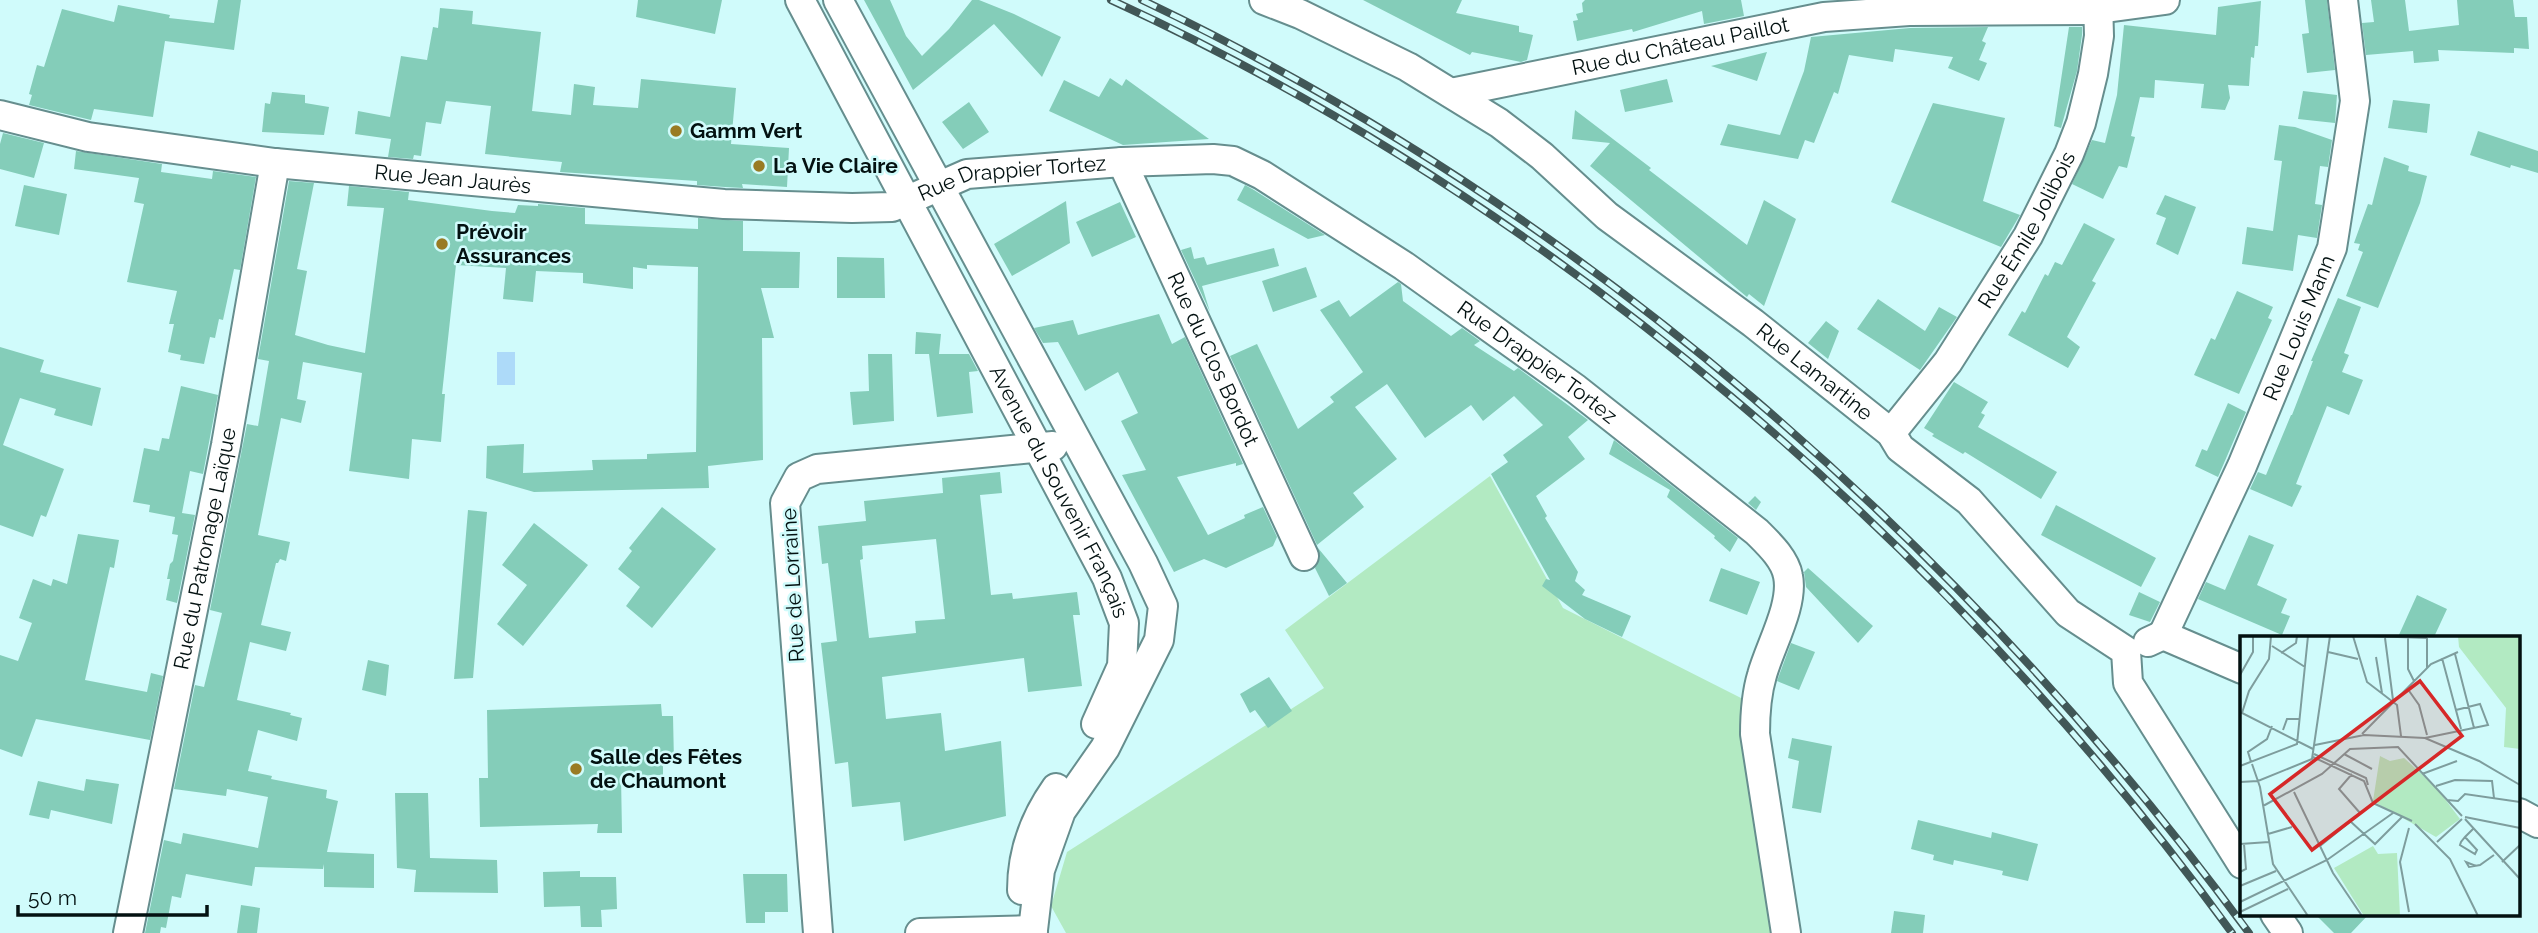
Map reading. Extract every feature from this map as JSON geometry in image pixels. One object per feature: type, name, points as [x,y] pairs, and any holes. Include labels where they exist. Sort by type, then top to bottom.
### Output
[{"type":"street","name":"Avenue du Souvenir Français","points":[[800,0],[1107,578],[1124,624],[1122,666],[1113,690],[1087,742],[1046,803],[1031,833],[1022,864],[1022,892],[1034,932]]},
{"type":"street","name":"Avenue du Souvenir Français","points":[[838,0],[1143,563],[1163,606],[1159,640],[1141,679],[1105,748],[1061,811],[1040,870],[1034,932]]},
{"type":"street","name":"Rue Lamartine","points":[[1264,0],[1300,14],[1408,67],[1499,123],[1542,156],[1606,216],[1753,323],[1891,433],[1900,448],[1969,501],[2068,613],[2126,651]]},
{"type":"street","name":"Rue du Château Paillot","points":[[1451,93],[1824,17],[1909,11],[2091,10],[2099,4],[2165,0]]},
{"type":"street","name":"Rue Louis Mann","points":[[2163,635],[2242,466],[2332,248],[2355,101],[2343,0]]},
{"type":"street","name":"Rue Émile Jolibois","points":[[1891,433],[1948,362],[2028,236],[2069,154],[2081,123],[2093,74],[2099,36],[2099,4]]},
{"type":"street","name":"Rue Jean Jaurès","points":[[0,115],[88,137],[275,163],[724,204],[852,208],[892,207],[907,200]]},
{"type":"street","name":"Rue Drappier Tortez","points":[[907,200],[967,174],[1122,162],[1213,159],[1233,161],[1262,176],[1404,266],[1576,389],[1758,532],[1777,553],[1788,573],[1789,595],[1757,694],[1755,734],[1786,933]]},
{"type":"street","name":"Rue du Clos Bordot","points":[[1122,162],[1304,556]]},
{"type":"street","name":"Rue du Patronage Laïque","points":[[128,933],[226,445],[275,163]]},
{"type":"street","name":"Rue de Lorraine","points":[[818,933],[785,503],[799,477],[817,470],[1077,443]]},
{"type":"street","points":[[2240,669],[2163,635],[2126,651],[2128,683],[2240,861]]},
{"type":"street","points":[[2520,814],[2538,823]]},
{"type":"street","points":[[2276,916],[2288,933]]},
{"type":"street","points":[[920,933],[1034,932]]},
{"type":"green space","points":[[1490,476],[1563,608],[1741,698],[1772,933],[1066,933],[1051,906],[1067,852],[1324,688],[1285,630]]},
{"type":"water","points":[[497,352],[515,352],[515,385],[497,385]]},
{"type":"building","points":[[218,0],[241,0],[234,50],[165,41],[153,117],[94,109],[91,120],[29,105],[32,95],[29,94],[37,65],[44,67],[62,9],[114,22],[118,5],[170,15],[169,18],[214,23]]},
{"type":"building","points":[[638,0],[722,0],[715,34],[636,17]]},
{"type":"building","points":[[864,0],[890,0],[906,36],[922,56],[949,29],[972,0],[979,0],[1014,14],[1061,37],[1042,77],[994,24],[913,90]]},
{"type":"building","points":[[1363,0],[1462,0],[1456,13],[1519,26],[1519,32],[1533,35],[1527,60],[1521,62],[1472,52],[1470,55]]},
{"type":"building","points":[[1585,0],[1741,0],[1744,16],[1704,24],[1702,11],[1633,32],[1632,29],[1577,41],[1573,21],[1578,20],[1576,14],[1583,12],[1582,3]]},
{"type":"building","points":[[2305,0],[2327,0],[2335,70],[2307,73],[2302,34],[2309,33]]},
{"type":"building","points":[[2371,0],[2405,0],[2409,31],[2459,25],[2457,0],[2513,0],[2515,17],[2527,17],[2529,49],[2514,48],[2514,53],[2438,50],[2439,61],[2414,63],[2413,51],[2366,55],[2362,23],[2374,22]]},
{"type":"building","points":[[2261,1],[2258,46],[2255,46],[2254,58],[2251,57],[2249,86],[2228,85],[2230,98],[2225,110],[2201,108],[2204,84],[2155,80],[2154,98],[2140,97],[2131,136],[2135,137],[2127,168],[2119,166],[2103,199],[2072,184],[2092,140],[2105,143],[2117,95],[2124,25],[2216,35],[2218,7]]},
{"type":"building","points":[[440,8],[473,11],[472,24],[541,32],[532,111],[571,115],[574,84],[595,87],[593,105],[638,108],[641,79],[736,88],[731,144],[789,148],[787,187],[742,184],[743,188],[725,187],[697,185],[697,181],[560,172],[562,162],[485,154],[491,106],[446,101],[441,124],[426,122],[421,156],[414,155],[413,159],[388,157],[391,139],[355,134],[358,111],[390,117],[401,56],[427,60],[433,27],[438,28]]},
{"type":"building","points":[[1988,27],[1982,41],[1986,43],[1979,60],[1987,63],[1979,81],[1948,68],[1953,57],[1895,49],[1893,62],[1849,55],[1838,94],[1834,92],[1814,143],[1805,140],[1798,159],[1720,145],[1728,124],[1780,135],[1804,71],[1811,37],[1910,28]]},
{"type":"building","points":[[2069,27],[2082,27],[2082,35],[2077,71],[2061,128],[2054,126]]},
{"type":"building","points":[[1767,52],[1757,81],[1711,66]]},
{"type":"building","points":[[1110,78],[1122,86],[1126,79],[1209,139],[1123,145],[1049,111],[1064,80],[1099,97]]},
{"type":"building","points":[[1667,79],[1673,102],[1625,112],[1620,90]]},
{"type":"building","points":[[2303,91],[2337,95],[2335,123],[2298,119]]},
{"type":"building","points":[[272,92],[305,95],[305,103],[329,107],[324,135],[262,132],[265,103],[270,104]]},
{"type":"building","points":[[2393,100],[2430,104],[2427,133],[2388,128]]},
{"type":"building","points":[[969,102],[989,132],[963,149],[942,122]]},
{"type":"building","points":[[1933,103],[2005,118],[1983,201],[2020,215],[2001,247],[1891,202]]},
{"type":"building","points":[[1575,110],[1747,245],[1764,200],[1796,219],[1764,306],[1749,294],[1747,297],[1590,166],[1610,143],[1572,139]]},
{"type":"building","points":[[2279,125],[2295,127],[2332,140],[2328,167],[2320,166],[2315,204],[2322,205],[2317,238],[2298,235],[2293,271],[2242,264],[2247,227],[2273,231],[2282,161],[2274,160]]},
{"type":"building","points":[[2478,131],[2538,151],[2538,173],[2511,165],[2510,168],[2470,155]]},
{"type":"building","points":[[3,133],[44,143],[34,178],[0,169]]},
{"type":"building","points":[[76,151],[162,164],[161,172],[212,179],[213,171],[256,177],[240,270],[234,269],[223,320],[219,319],[215,338],[210,337],[204,364],[180,360],[181,355],[168,352],[174,324],[169,324],[177,291],[127,282],[144,204],[134,202],[139,178],[74,169]]},
{"type":"building","points":[[2384,157],[2409,166],[2408,171],[2427,176],[2420,203],[2378,308],[2346,296],[2363,252],[2358,250],[2360,244],[2354,243],[2368,204],[2372,205]]},
{"type":"building","points":[[289,181],[314,183],[297,269],[307,271],[295,335],[365,353],[384,208],[347,206],[349,186],[409,192],[408,200],[492,211],[515,213],[518,205],[538,204],[585,208],[585,224],[698,229],[698,218],[743,221],[743,251],[800,252],[799,288],[761,288],[774,338],[762,338],[763,460],[708,466],[709,488],[534,492],[486,478],[487,446],[524,444],[523,473],[593,470],[592,460],[647,459],[647,454],[696,452],[698,267],[633,267],[633,289],[583,283],[583,273],[536,271],[533,302],[503,299],[506,268],[456,265],[442,394],[445,394],[441,442],[412,439],[409,479],[349,471],[362,373],[303,362],[297,399],[306,401],[301,423],[281,418],[258,535],[290,542],[286,561],[280,559],[276,563],[261,625],[291,632],[286,651],[250,642],[237,700],[302,718],[297,741],[258,730],[248,771],[272,776],[271,779],[327,790],[326,798],[338,801],[327,852],[374,854],[374,888],[324,887],[324,864],[323,869],[255,867],[252,886],[186,874],[181,898],[172,896],[166,928],[161,927],[160,933],[145,933],[164,840],[181,844],[183,833],[258,848],[268,797],[227,789],[226,796],[174,789],[195,685],[204,687],[222,613],[210,610],[247,424],[258,426],[269,361],[258,359]]},
{"type":"building","points":[[24,185],[67,194],[59,235],[15,226]]},
{"type":"building","points":[[1245,185],[1325,235],[1308,239],[1237,200]]},
{"type":"building","points":[[2165,195],[2196,207],[2178,255],[2156,244],[2166,218],[2156,214]]},
{"type":"building","points":[[1066,201],[1070,243],[1012,276],[994,244]]},
{"type":"building","points":[[1120,202],[1136,237],[1092,257],[1076,222]]},
{"type":"building","points":[[2084,223],[2115,239],[2092,281],[2096,283],[2067,337],[2080,347],[2068,368],[2008,335],[2022,311],[2025,313],[2045,274],[2048,276],[2055,262],[2062,265]]},
{"type":"building","points":[[1191,247],[1194,259],[1204,257],[1207,265],[1274,248],[1279,266],[1202,286],[1210,312],[1181,250]]},
{"type":"building","points":[[837,257],[884,258],[885,298],[837,298]]},
{"type":"building","points":[[1306,267],[1317,297],[1273,312],[1262,281]]},
{"type":"building","points":[[1398,282],[1401,284],[1403,301],[1451,336],[1462,328],[1480,341],[1474,345],[1514,371],[1518,368],[1588,420],[1568,437],[1585,459],[1536,496],[1547,516],[1545,518],[1578,572],[1575,581],[1585,590],[1582,595],[1631,616],[1622,637],[1585,619],[1542,586],[1546,579],[1550,580],[1491,474],[1508,462],[1503,455],[1543,425],[1514,396],[1483,421],[1471,405],[1425,438],[1387,384],[1355,407],[1397,459],[1353,493],[1364,507],[1317,545],[1230,356],[1257,344],[1298,429],[1334,402],[1330,397],[1363,372],[1320,310],[1339,300],[1350,317]]},
{"type":"building","points":[[2237,291],[2273,307],[2268,318],[2272,320],[2239,394],[2194,375],[2211,338],[2215,340]]},
{"type":"building","points":[[2338,298],[2361,307],[2344,353],[2349,355],[2342,372],[2363,380],[2349,415],[2327,406],[2296,484],[2302,486],[2292,507],[2250,489],[2258,472],[2266,475]]},
{"type":"building","points":[[1878,299],[1925,331],[1939,307],[1957,317],[1920,370],[1857,329]]},
{"type":"building","points":[[1159,314],[1172,344],[1185,337],[1243,464],[1236,466],[1236,463],[1177,477],[1208,535],[1263,507],[1277,537],[1273,546],[1226,568],[1204,559],[1174,572],[1122,475],[1146,470],[1121,421],[1138,413],[1118,372],[1085,391],[1058,342],[1043,343],[1034,328],[1073,320],[1078,335]]},
{"type":"building","points":[[1826,321],[1839,331],[1828,359],[1808,343]]},
{"type":"building","points":[[916,332],[941,334],[939,354],[915,354]]},
{"type":"building","points":[[0,347],[44,360],[40,372],[101,388],[92,426],[54,415],[56,409],[20,398],[3,445],[64,469],[46,517],[41,515],[33,537],[0,525]]},
{"type":"building","points":[[868,354],[892,354],[894,421],[853,425],[850,392],[869,391]]},
{"type":"building","points":[[929,354],[969,354],[978,371],[969,372],[973,413],[937,417]]},
{"type":"building","points":[[1954,382],[1988,402],[1981,413],[1985,415],[1978,427],[2057,472],[2041,499],[1965,452],[1963,454],[1932,436],[1934,434],[1924,428]]},
{"type":"building","points":[[181,386],[218,395],[203,474],[190,471],[182,513],[195,515],[177,603],[166,600],[170,579],[167,579],[178,535],[172,534],[175,517],[149,512],[150,505],[133,502],[144,448],[159,451],[162,438],[169,439]]},
{"type":"building","points":[[2228,403],[2246,412],[2218,477],[2195,466],[2202,449],[2207,451]]},
{"type":"building","points":[[1614,440],[1738,538],[1730,552],[1715,536],[1667,497],[1670,490],[1609,454]]},
{"type":"building","points":[[1000,472],[1002,493],[980,495],[991,595],[1012,593],[1013,599],[1077,592],[1080,615],[1073,615],[1082,686],[1028,692],[1024,658],[882,677],[886,719],[941,713],[945,751],[1001,741],[1006,816],[904,841],[900,802],[852,807],[848,762],[835,764],[821,643],[837,641],[828,563],[822,564],[818,526],[866,521],[864,501],[943,493],[942,478]],"holes":[[[936,539],[945,619],[915,621],[916,633],[869,638],[860,560],[863,559],[862,546]]]},
{"type":"building","points":[[1755,496],[1761,502],[1756,510],[1748,503]]},
{"type":"building","points":[[2056,505],[2156,558],[2141,587],[2041,535]]},
{"type":"building","points":[[662,507],[716,549],[652,628],[626,606],[640,587],[618,569],[632,551],[629,548]]},
{"type":"building","points":[[468,510],[487,512],[473,678],[454,679]]},
{"type":"building","points":[[534,523],[588,565],[523,646],[497,624],[527,585],[502,565]]},
{"type":"building","points":[[78,534],[119,540],[114,568],[110,567],[85,680],[147,692],[151,673],[163,676],[150,740],[36,719],[22,757],[0,749],[0,655],[18,661],[32,623],[19,618],[33,579],[51,586],[53,579],[67,584]]},
{"type":"building","points":[[2249,535],[2274,545],[2257,585],[2287,599],[2281,613],[2290,616],[2282,635],[2198,599],[2206,582],[2225,590]]},
{"type":"building","points":[[1318,548],[1347,583],[1329,596],[1315,568],[1320,558]]},
{"type":"building","points":[[1721,568],[1760,582],[1747,615],[1709,601]]},
{"type":"building","points":[[1808,568],[1873,626],[1858,643],[1806,587],[1804,572]]},
{"type":"building","points":[[2139,592],[2160,602],[2150,622],[2129,615]]},
{"type":"building","points":[[2417,595],[2447,609],[2434,636],[2398,636]]},
{"type":"building","points":[[1791,643],[1815,652],[1799,690],[1777,681]]},
{"type":"building","points":[[368,660],[389,665],[386,696],[362,690]]},
{"type":"building","points":[[1269,677],[1292,711],[1268,728],[1255,710],[1250,713],[1240,694]]},
{"type":"building","name":"Salle des Fêtes de Chaumont","points":[[661,704],[662,716],[673,716],[674,762],[663,762],[663,775],[621,776],[622,833],[597,833],[598,824],[480,827],[479,778],[488,778],[487,710]]},
{"type":"building","points":[[1792,738],[1832,746],[1821,813],[1792,808],[1799,761],[1788,758]]},
{"type":"building","points":[[86,779],[119,784],[112,824],[51,810],[49,819],[29,815],[38,781],[84,791]]},
{"type":"building","points":[[395,793],[428,793],[430,858],[497,860],[498,893],[414,892],[416,870],[397,868]]},
{"type":"building","points":[[1918,820],[1991,838],[1992,832],[2038,844],[2028,881],[2002,875],[2003,871],[1954,860],[1953,865],[1933,860],[1934,855],[1911,849]]},
{"type":"building","points":[[580,871],[580,877],[616,877],[617,909],[601,910],[602,927],[581,927],[580,906],[544,907],[543,872]]},
{"type":"building","points":[[743,874],[787,874],[788,912],[765,912],[765,923],[746,923]]},
{"type":"building","points":[[241,905],[260,908],[257,933],[237,933]]},
{"type":"building","points":[[1894,911],[1925,915],[1923,933],[1891,933]]},
{"type":"building","points":[[2317,916],[2367,916],[2351,933],[2334,933]]},
{"type":"railway","points":[[1111,0],[1274,82],[1432,176],[1584,281],[1730,396],[1869,519],[1999,651],[2120,789],[2232,933]]},
{"type":"railway","points":[[1142,0],[1305,84],[1461,179],[1610,284],[1753,398],[1888,520],[2016,651],[2137,789],[2249,933]]},
{"type":"place","name":"Gamm Vert","points":[[676,131]]},
{"type":"place","name":"La Vie Claire","points":[[759,166]]},
{"type":"place","name":"Prévoir Assurances","points":[[442,244]]},
{"type":"place","name":"Salle des Fêtes de Chaumont","points":[[576,769]]}]
